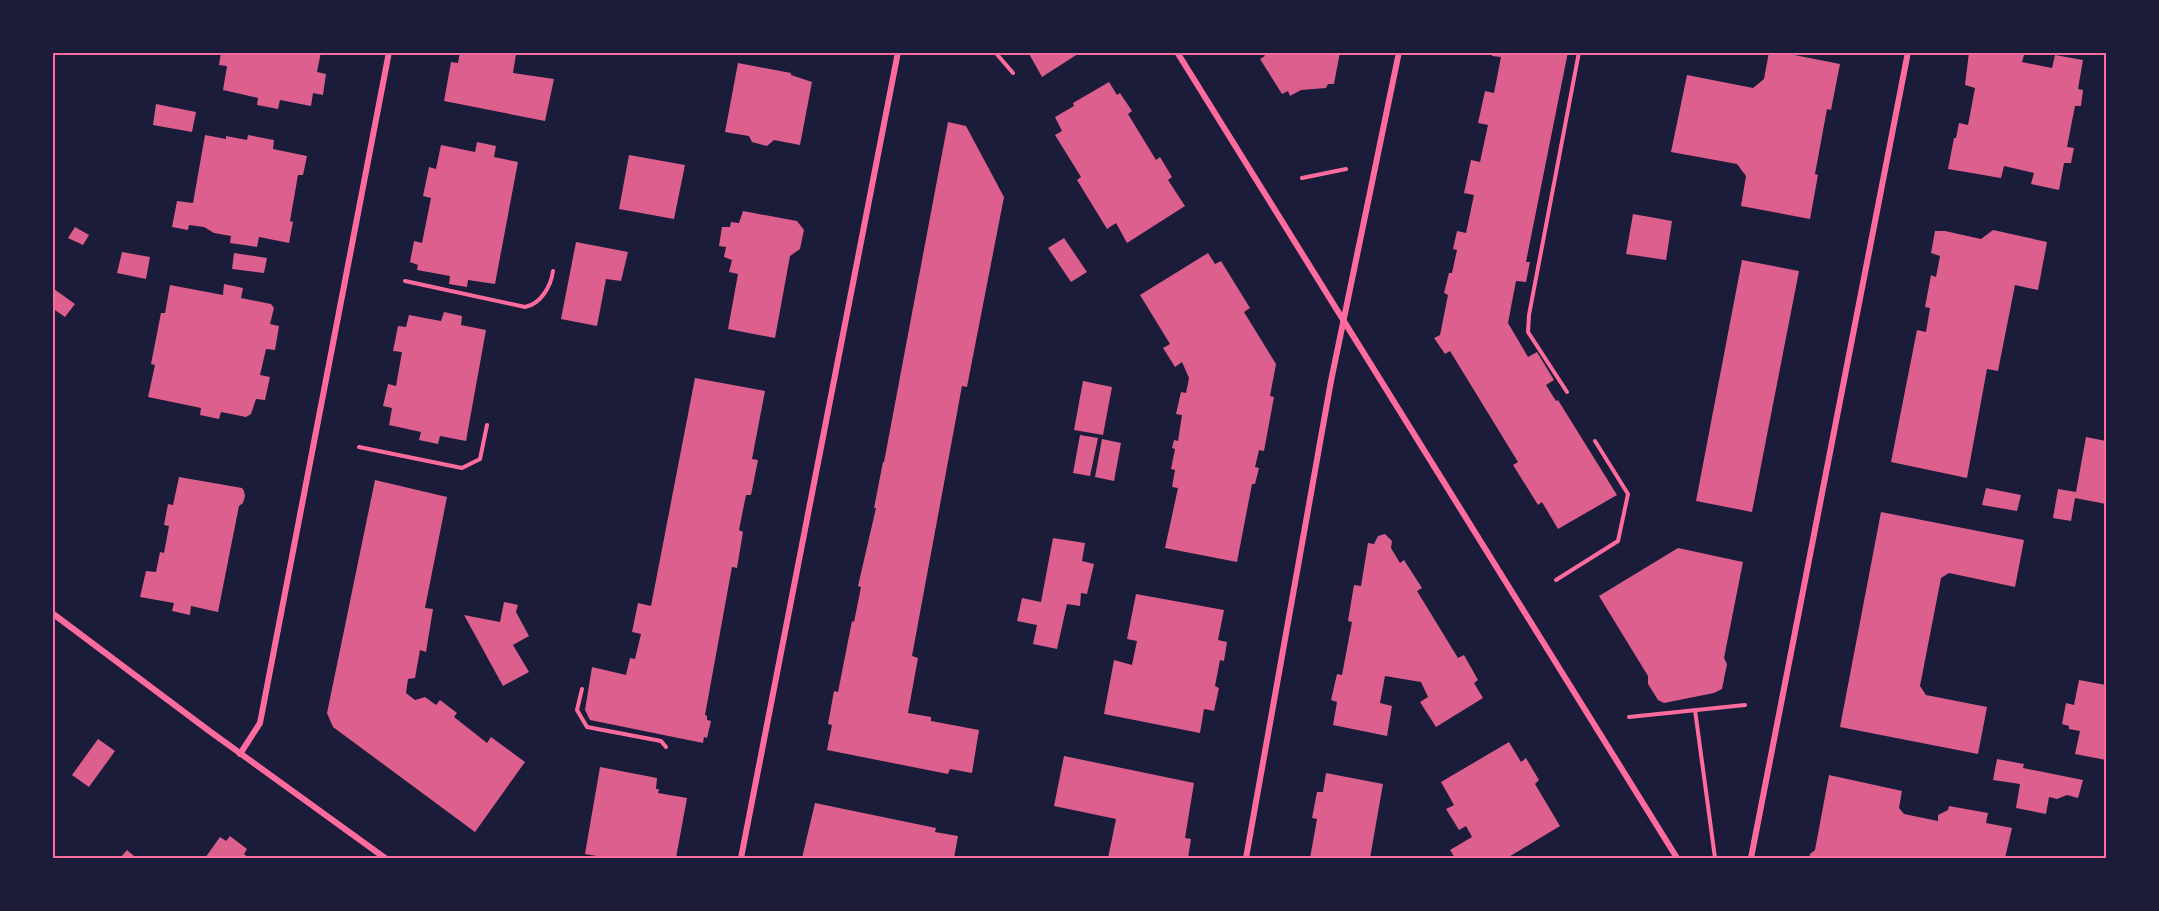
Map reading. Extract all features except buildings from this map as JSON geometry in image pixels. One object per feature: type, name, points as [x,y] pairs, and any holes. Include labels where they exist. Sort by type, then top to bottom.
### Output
[{"type":"street","points":[[240,754],[260,723],[388,52]]},
{"type":"street","points":[[741,858],[898,52]]},
{"type":"street","points":[[1177,52],[1677,858]]},
{"type":"street","points":[[1246,858],[1343,323],[1399,52]]},
{"type":"street","points":[[1751,858],[1908,52]]},
{"type":"street","points":[[52,613],[240,754],[385,858]]},
{"type":"path","points":[[995,52],[1013,73]]},
{"type":"path","points":[[1567,392],[1528,332],[1529,315],[1579,52]]},
{"type":"path","points":[[1302,178],[1346,169]]},
{"type":"path","points":[[405,281],[525,307],[533,305],[549,286],[553,271]]},
{"type":"path","points":[[359,447],[462,468],[480,459],[488,425]]},
{"type":"path","points":[[1556,580],[1618,541],[1628,494],[1594,441]]},
{"type":"path","points":[[582,688],[577,710],[587,727],[661,741],[666,747]]},
{"type":"path","points":[[1629,717],[1745,705]]},
{"type":"path","points":[[1695,710],[1715,858]]}]
